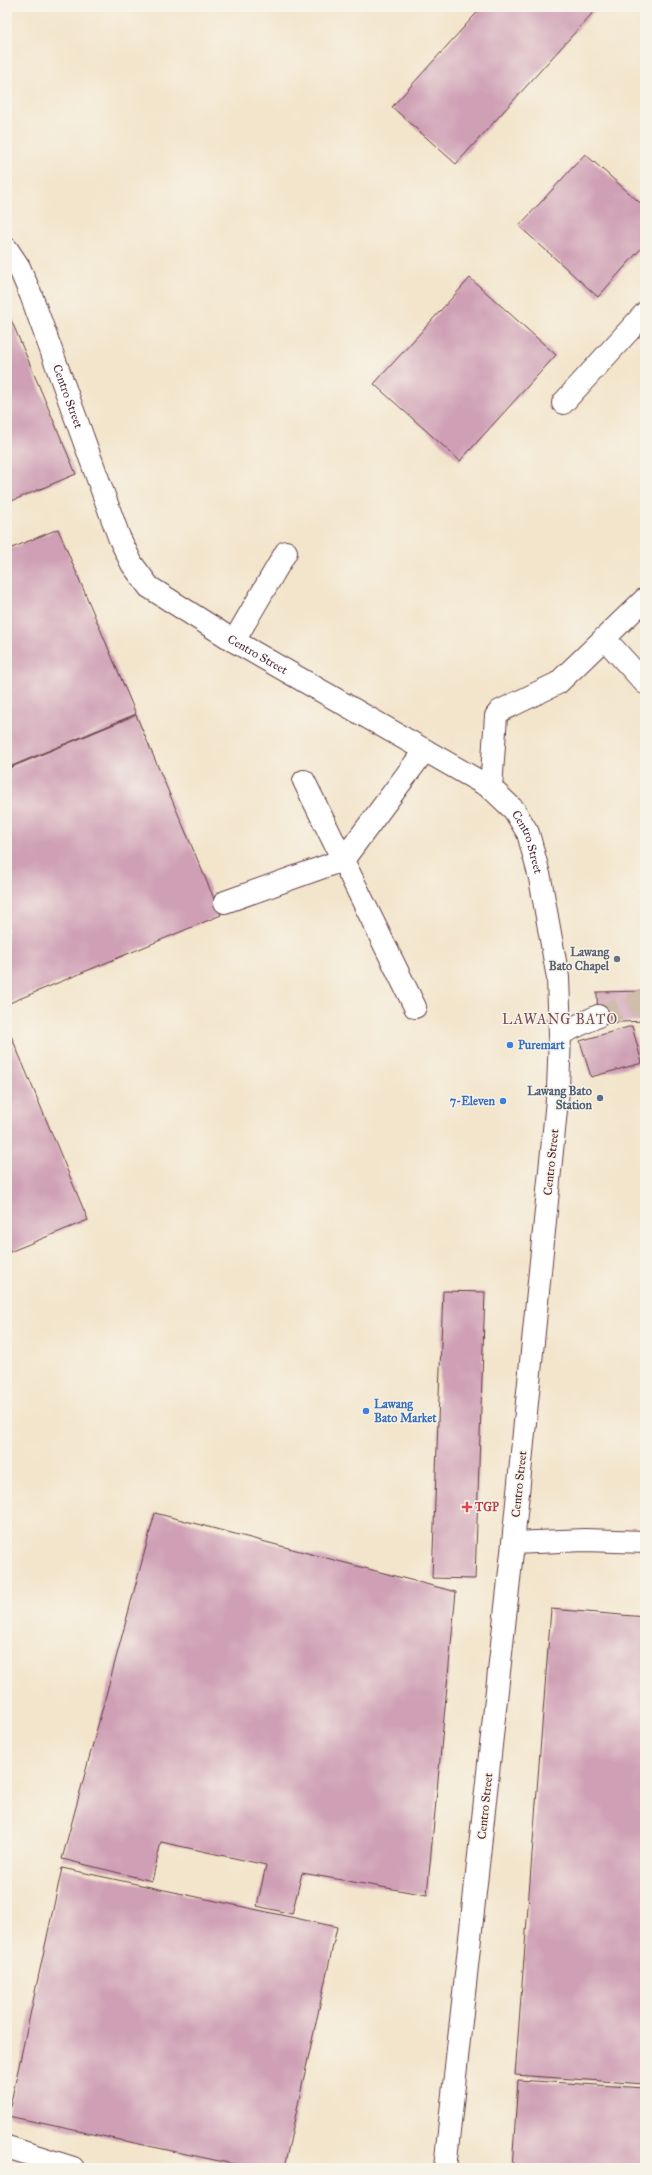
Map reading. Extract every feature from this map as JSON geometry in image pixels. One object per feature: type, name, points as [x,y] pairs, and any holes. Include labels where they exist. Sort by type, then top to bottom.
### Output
[{"type":"main road","name":"Centro Street","points":[[7,249],[32,295],[119,537],[132,564],[149,587],[234,641],[491,788],[514,810],[528,833],[540,878],[558,978],[560,1034],[558,1090],[513,1542],[445,2168]]},
{"type":"main road","points":[[563,403],[645,313]]},
{"type":"main road","points":[[234,641],[286,552]]},
{"type":"main road","points":[[491,788],[496,716],[505,707],[558,683],[645,599]]},
{"type":"main road","points":[[604,638],[645,684]]},
{"type":"main road","points":[[225,902],[343,860],[425,750]]},
{"type":"main road","points":[[304,781],[415,1007]]},
{"type":"main road","points":[[560,1034],[598,1016]]},
{"type":"main road","points":[[513,1542],[585,1540],[645,1542]]},
{"type":"main road","points":[[7,2147],[73,2168]]},
{"type":"building","points":[[482,7],[598,7],[456,164],[392,107]]},
{"type":"building","points":[[585,154],[645,207],[645,244],[598,297],[519,226]]},
{"type":"building","points":[[470,278],[556,355],[460,461],[374,384]]},
{"type":"building","points":[[7,310],[76,474],[7,503]]},
{"type":"building","points":[[58,529],[136,714],[7,768],[7,550]]},
{"type":"building","points":[[136,715],[221,915],[7,1004],[7,769]]},
{"type":"building","points":[[645,991],[645,1021],[598,1023],[597,992]]},
{"type":"building","points":[[7,1026],[88,1220],[7,1253]]},
{"type":"building","points":[[632,1026],[642,1063],[591,1077],[580,1041]]},
{"type":"building","points":[[443,1291],[485,1292],[475,1579],[432,1578]]},
{"type":"building","points":[[155,1513],[456,1592],[427,1895],[302,1873],[292,1914],[257,1906],[266,1865],[161,1842],[152,1881],[62,1859]]},
{"type":"building","points":[[551,1609],[645,1617],[645,2084],[515,2075]]},
{"type":"building","points":[[62,1868],[337,1927],[284,2168],[252,2168],[8,2116]]},
{"type":"building","points":[[518,2080],[645,2088],[645,2168],[512,2168]]},
{"type":"tunnel","points":[[598,1016],[645,1000]]},
{"type":"place","name":"Lawang Bato Chapel","points":[[617,959]]},
{"type":"place","name":"Puremart","points":[[510,1045]]},
{"type":"place","name":"Lawang Bato Station","points":[[600,1098]]},
{"type":"place","name":"7-Eleven","points":[[503,1101]]},
{"type":"place","name":"Lawang Bato Market","points":[[366,1411]]},
{"type":"place","name":"TGP","points":[[467,1507]]},
{"type":"district","name":"LAWANG BATO","points":[[560,1019]]}]
